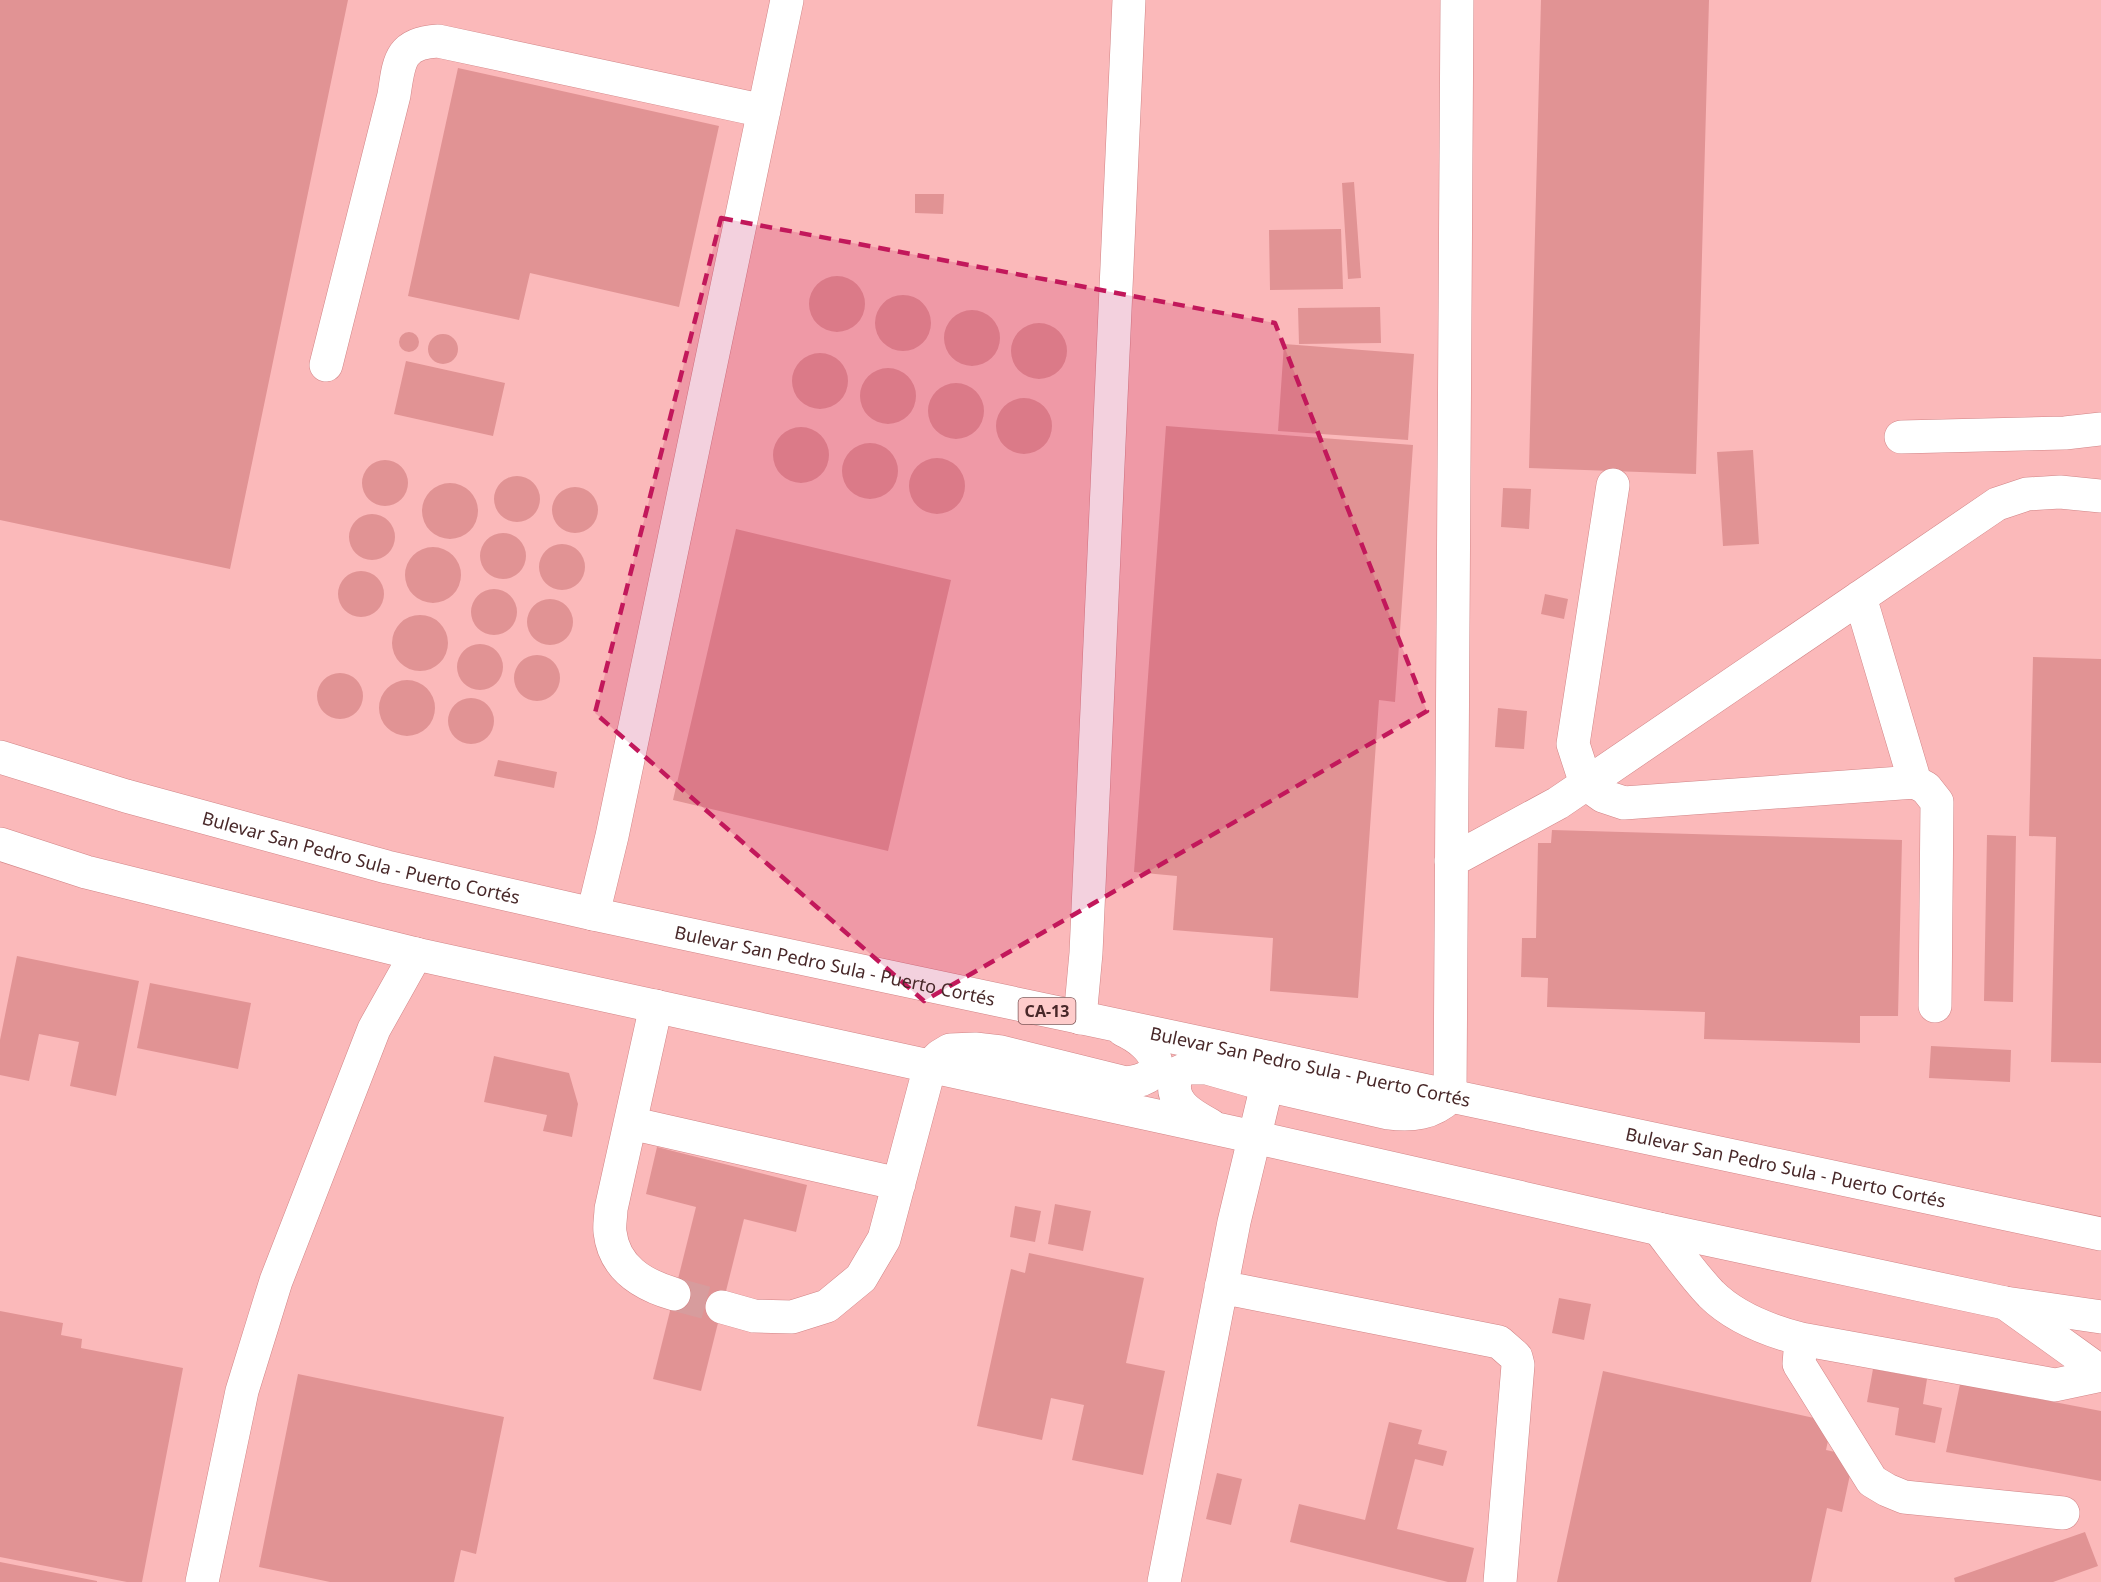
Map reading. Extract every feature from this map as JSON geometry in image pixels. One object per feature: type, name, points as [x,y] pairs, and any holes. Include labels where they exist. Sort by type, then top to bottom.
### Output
[{"type":"main road","points":[[593,914],[612,836],[787,0]]},
{"type":"main road","points":[[722,1307],[754,1316],[792,1317],[827,1306],[861,1278],[884,1239],[930,1066],[950,1050],[975,1049],[1001,1052],[1126,1083],[1142,1082],[1151,1075],[1156,1064],[1153,1051],[1143,1041],[1094,1021],[1086,953],[1129,0]]},
{"type":"main road","points":[[1220,1130],[1186,1110],[1177,1099],[1173,1086],[1177,1073],[1188,1068],[1207,1068],[1267,1085],[1405,1115],[1422,1114],[1434,1109],[1450,1097],[1458,0]]},
{"type":"main road","points":[[326,365],[394,95],[399,62],[407,49],[421,42],[438,41],[764,111]]},
{"type":"main road","points":[[1901,437],[2065,433],[2101,429]]},
{"type":"main road","points":[[1613,484],[1573,744],[1586,784],[1603,796],[1624,803],[1916,782],[1926,788],[1937,802],[1935,1006]]},
{"type":"main road","points":[[1451,861],[1558,803],[1997,504],[2027,494],[2060,492],[2101,496]]},
{"type":"main road","points":[[1860,597],[1916,782]]},
{"type":"main road","name":"Bulevar San Pedro Sula - Puerto Cortés","points":[[0,757],[126,796],[376,864],[593,914],[2101,1234]]},
{"type":"main road","points":[[0,844],[86,872],[416,954],[1254,1137],[1659,1229],[2005,1303],[2101,1317]]},
{"type":"main road","points":[[202,1582],[242,1390],[276,1281],[374,1029],[416,954]]},
{"type":"main road","points":[[656,1006],[611,1209],[610,1233],[617,1255],[632,1274],[652,1287],[674,1294]]},
{"type":"main road","points":[[1164,1582],[1234,1222],[1267,1085]]},
{"type":"main road","points":[[630,1123],[899,1184]]},
{"type":"main road","points":[[1659,1229],[1712,1295],[1759,1326],[1801,1339],[2055,1385],[2101,1374]]},
{"type":"main road","points":[[1221,1287],[1499,1342],[1516,1357],[1518,1365],[1500,1582]]},
{"type":"main road","points":[[2005,1303],[2101,1374]]},
{"type":"main road","points":[[1801,1339],[1799,1364],[1872,1481],[1904,1497],[2062,1513]]},
{"type":"highlighted area","points":[[721,218],[1275,323],[1427,711],[924,1001],[595,713]]},
{"type":"building","points":[[0,0],[348,0],[230,569],[0,520]]},
{"type":"building","points":[[1541,0],[1709,0],[1696,474],[1529,468]]},
{"type":"building","points":[[458,68],[719,126],[679,307],[530,273],[519,320],[408,296]]},
{"type":"building","points":[[1354,182],[1361,278],[1348,279],[1342,183]]},
{"type":"building","points":[[915,194],[944,194],[943,214],[915,213]]},
{"type":"building","points":[[1341,229],[1343,289],[1270,290],[1269,230]]},
{"type":"building","points":[[832,276],[842,276],[857,284],[863,293],[865,304],[863,315],[857,324],[842,332],[832,332],[821,327],[814,320],[809,309],[809,299],[814,288],[821,281]]},
{"type":"building","points":[[898,295],[908,295],[923,303],[929,312],[931,323],[929,334],[923,343],[908,351],[898,351],[887,346],[880,339],[875,328],[875,318],[880,307],[887,300]]},
{"type":"building","points":[[1380,307],[1381,343],[1299,344],[1298,308]]},
{"type":"building","points":[[967,310],[977,310],[992,318],[998,327],[1000,338],[998,349],[992,358],[977,366],[967,366],[956,361],[949,354],[944,343],[944,333],[949,322],[956,315]]},
{"type":"building","points":[[1034,323],[1044,323],[1059,331],[1065,340],[1067,351],[1065,362],[1059,371],[1044,379],[1034,379],[1023,374],[1016,367],[1011,356],[1011,346],[1016,335],[1023,328]]},
{"type":"building","points":[[409,332],[416,335],[419,342],[416,349],[409,352],[402,349],[399,342],[402,335]]},
{"type":"building","points":[[443,334],[454,338],[458,349],[454,360],[443,364],[432,360],[428,349],[432,338]]},
{"type":"building","points":[[1284,344],[1414,354],[1408,440],[1278,431]]},
{"type":"building","points":[[815,353],[825,353],[840,361],[846,370],[848,381],[846,392],[840,401],[825,409],[815,409],[804,404],[797,397],[792,386],[792,376],[797,365],[804,358]]},
{"type":"building","points":[[406,361],[505,383],[493,436],[394,414]]},
{"type":"building","points":[[883,368],[893,368],[908,376],[914,385],[916,396],[914,407],[908,416],[893,424],[883,424],[872,419],[865,412],[860,401],[860,391],[865,380],[872,373]]},
{"type":"building","points":[[951,383],[961,383],[976,391],[982,400],[984,411],[982,422],[976,431],[961,439],[951,439],[940,434],[933,427],[928,416],[928,406],[933,395],[940,388]]},
{"type":"building","points":[[1019,398],[1029,398],[1044,406],[1050,415],[1052,426],[1050,437],[1044,446],[1029,454],[1019,454],[1008,449],[1001,442],[996,431],[996,421],[1001,410],[1008,403]]},
{"type":"building","points":[[1166,426],[1413,445],[1395,702],[1379,700],[1358,998],[1270,991],[1273,938],[1173,930],[1177,876],[1134,872]]},
{"type":"building","points":[[796,427],[806,427],[821,435],[827,444],[829,455],[827,466],[821,475],[806,483],[796,483],[785,478],[778,471],[773,460],[773,450],[778,439],[785,432]]},
{"type":"building","points":[[865,443],[875,443],[890,451],[896,460],[898,471],[896,482],[890,491],[875,499],[865,499],[854,494],[847,487],[842,476],[842,466],[847,455],[854,448]]},
{"type":"building","points":[[1753,450],[1759,544],[1723,546],[1717,452]]},
{"type":"building","points":[[932,458],[942,458],[957,466],[963,475],[965,486],[963,497],[957,506],[942,514],[932,514],[921,509],[914,502],[909,491],[909,481],[914,470],[921,463]]},
{"type":"building","points":[[385,460],[401,467],[408,483],[401,499],[385,506],[369,499],[362,483],[369,467]]},
{"type":"building","points":[[517,476],[533,483],[540,499],[533,515],[517,522],[501,515],[494,499],[501,483]]},
{"type":"building","points":[[450,483],[461,485],[470,491],[476,500],[478,511],[476,522],[470,531],[461,537],[450,539],[439,537],[430,531],[424,522],[422,511],[424,500],[430,491],[439,485]]},
{"type":"building","points":[[575,487],[584,488],[592,493],[597,501],[597,519],[592,527],[584,532],[575,533],[566,532],[558,527],[553,519],[552,510],[553,501],[558,493],[566,488]]},
{"type":"building","points":[[1503,488],[1531,489],[1529,529],[1501,527]]},
{"type":"building","points":[[372,514],[388,521],[395,537],[388,553],[372,560],[356,553],[349,537],[356,521]]},
{"type":"building","points":[[736,529],[951,580],[888,851],[673,800]]},
{"type":"building","points":[[503,533],[512,534],[520,539],[525,547],[525,565],[520,573],[512,578],[503,579],[494,578],[486,573],[481,565],[480,556],[481,547],[486,539],[494,534]]},
{"type":"building","points":[[562,544],[571,545],[578,551],[584,558],[584,576],[578,583],[571,589],[562,590],[553,589],[546,583],[540,576],[539,567],[540,558],[546,551],[553,545]]},
{"type":"building","points":[[433,547],[444,549],[453,555],[459,564],[461,575],[459,586],[453,595],[444,601],[433,603],[422,601],[413,595],[407,586],[405,575],[407,564],[413,555],[422,549]]},
{"type":"building","points":[[361,571],[377,578],[384,594],[377,610],[361,617],[345,610],[338,594],[345,578]]},
{"type":"building","points":[[494,589],[503,590],[510,596],[516,603],[516,621],[510,628],[503,634],[494,635],[485,634],[478,628],[472,621],[471,612],[472,603],[478,596],[485,590]]},
{"type":"building","points":[[1545,594],[1568,599],[1564,619],[1541,614]]},
{"type":"building","points":[[550,599],[559,600],[566,606],[572,613],[572,631],[566,638],[559,644],[550,645],[541,644],[534,638],[528,631],[527,622],[528,613],[534,606],[541,600]]},
{"type":"building","points":[[420,615],[431,617],[440,623],[446,632],[448,643],[446,654],[440,663],[431,669],[420,671],[409,669],[400,663],[394,654],[392,643],[394,632],[400,623],[409,617]]},
{"type":"building","points":[[480,644],[489,645],[496,651],[502,658],[502,676],[496,683],[489,689],[480,690],[471,689],[464,683],[458,676],[457,667],[458,658],[464,651],[471,645]]},
{"type":"building","points":[[537,655],[553,662],[560,678],[553,694],[537,701],[521,694],[514,678],[521,662]]},
{"type":"building","points":[[2033,657],[2101,659],[2101,1063],[2051,1062],[2056,837],[2029,836]]},
{"type":"building","points":[[340,673],[349,674],[357,679],[362,687],[362,705],[357,713],[349,718],[340,719],[331,718],[323,713],[318,705],[317,696],[318,687],[323,679],[331,674]]},
{"type":"building","points":[[407,680],[418,682],[427,688],[433,697],[435,708],[433,719],[427,728],[418,734],[407,736],[396,734],[387,728],[381,719],[379,708],[381,697],[387,688],[396,682]]},
{"type":"building","points":[[471,698],[480,699],[487,705],[493,712],[493,730],[487,737],[480,743],[471,744],[462,743],[455,737],[449,730],[448,721],[449,712],[455,705],[462,699]]},
{"type":"building","points":[[1498,708],[1527,711],[1524,749],[1495,747]]},
{"type":"building","points":[[498,760],[557,772],[554,788],[494,776]]},
{"type":"building","points":[[1552,830],[1902,840],[1898,1016],[1860,1016],[1860,1043],[1704,1039],[1705,1012],[1547,1007],[1548,978],[1521,977],[1522,938],[1536,938],[1538,843],[1551,843]]},
{"type":"building","points":[[1987,835],[2016,836],[2013,1002],[1984,1001]]},
{"type":"building","points":[[17,956],[139,981],[116,1096],[70,1086],[79,1042],[39,1034],[29,1081],[0,1075],[0,1040]]},
{"type":"building","points":[[150,983],[251,1003],[238,1069],[137,1048]]},
{"type":"building","points":[[1931,1046],[2011,1050],[2010,1082],[1929,1078]]},
{"type":"building","points":[[494,1056],[569,1073],[578,1104],[572,1137],[543,1131],[547,1115],[484,1102]]},
{"type":"building","points":[[657,1147],[807,1185],[796,1232],[744,1219],[701,1391],[653,1379],[696,1207],[646,1194]]},
{"type":"building","points":[[1055,1204],[1091,1211],[1083,1251],[1048,1244]]},
{"type":"building","points":[[1015,1206],[1041,1211],[1035,1242],[1010,1237]]},
{"type":"building","points":[[1029,1253],[1144,1278],[1126,1363],[1165,1371],[1143,1475],[1072,1460],[1084,1405],[1051,1398],[1042,1440],[977,1426],[1011,1269],[1025,1273]]},
{"type":"building","points":[[1559,1298],[1591,1304],[1584,1340],[1552,1333]]},
{"type":"building","points":[[0,1311],[63,1323],[61,1335],[82,1339],[81,1348],[183,1368],[142,1582],[127,1582],[0,1557]]},
{"type":"building","points":[[1873,1369],[1927,1379],[1923,1404],[1942,1408],[1935,1443],[1895,1435],[1899,1408],[1867,1402]]},
{"type":"building","points":[[1603,1371],[1832,1422],[1826,1450],[1854,1456],[1842,1512],[1827,1508],[1811,1582],[1557,1582]]},
{"type":"building","points":[[298,1374],[504,1417],[476,1554],[461,1550],[454,1582],[330,1582],[259,1567]]},
{"type":"building","points":[[1960,1384],[2101,1411],[2101,1481],[1946,1452]]},
{"type":"building","points":[[1389,1422],[1422,1430],[1418,1444],[1447,1451],[1443,1466],[1415,1459],[1397,1529],[1474,1548],[1466,1582],[1448,1582],[1290,1542],[1299,1504],[1365,1520]]},
{"type":"building","points":[[1217,1473],[1242,1479],[1231,1525],[1206,1519]]},
{"type":"building","points":[[2085,1532],[2098,1566],[2053,1582],[1955,1582],[1954,1578]]},
{"type":"building","points":[[0,1562],[97,1581],[97,1582],[0,1582]]},
{"type":"tunnel","points":[[674,1294],[722,1307]]}]
